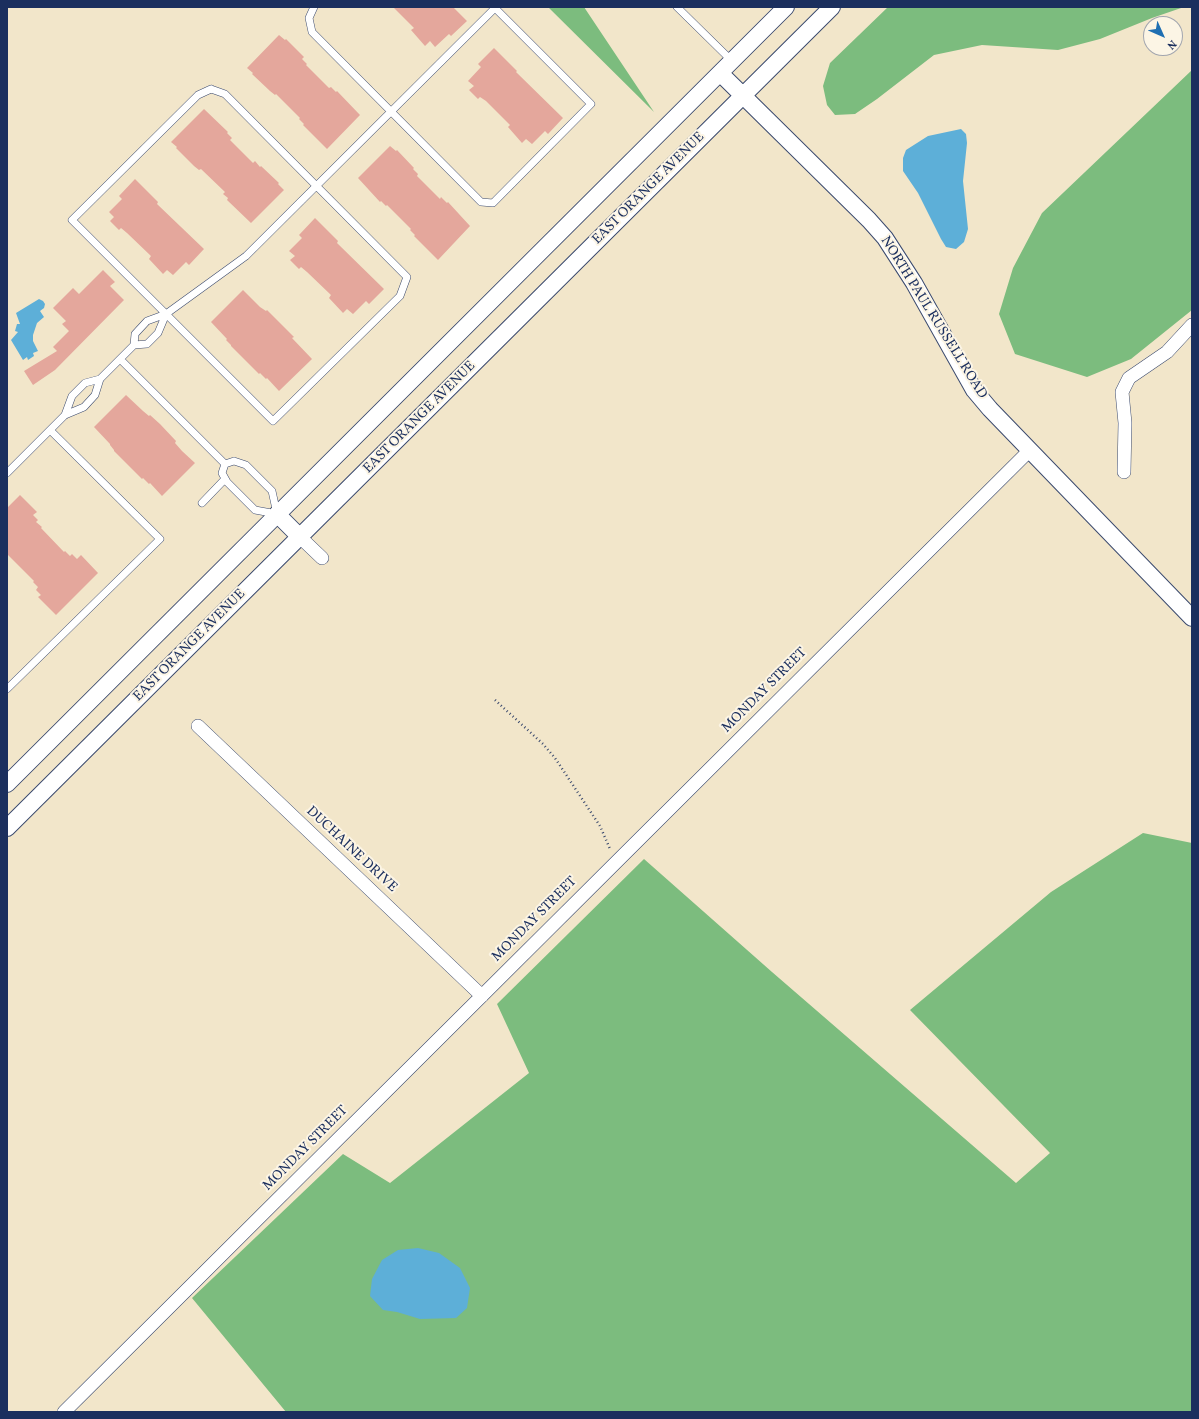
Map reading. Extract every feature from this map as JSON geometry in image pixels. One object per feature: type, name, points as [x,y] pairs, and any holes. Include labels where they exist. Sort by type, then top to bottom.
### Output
[{"type":"street","points":[[7,784],[786,7]]},
{"type":"street","name":"EAST ORANGE AVENUE","points":[[7,828],[832,7]]},
{"type":"street","name":"NORTH PAUL RUSSELL ROAD","points":[[720,73],[869,220],[885,238],[914,283],[974,390],[1029,451],[1192,618]]},
{"type":"street","points":[[1124,472],[1124,423],[1122,392],[1129,378],[1167,352],[1192,325]]},
{"type":"street","name":"MONDAY STREET","points":[[64,1412],[1029,451]]},
{"type":"street","points":[[277,514],[322,558]]},
{"type":"street","name":"DUCHAINE DRIVE","points":[[198,726],[482,996]]},
{"type":"lane","points":[[7,472],[65,414],[72,396],[85,383],[100,379],[134,345],[135,334],[147,321],[166,314],[246,256],[391,111],[494,7],[591,104],[493,203],[482,202],[391,111],[312,32],[309,18],[314,7]]},
{"type":"lane","points":[[677,7],[732,61]]},
{"type":"lane","points":[[212,89],[225,94],[407,277],[400,296],[273,421],[166,314],[72,220],[198,95],[212,89]]},
{"type":"lane","points":[[134,345],[147,344],[158,333],[166,314]]},
{"type":"lane","points":[[120,359],[225,464]]},
{"type":"lane","points":[[65,414],[84,407],[96,395],[100,379]]},
{"type":"lane","points":[[7,689],[160,538],[50,430]]},
{"type":"lane","points":[[234,461],[246,465],[272,491],[277,514],[255,510],[225,479],[222,473],[225,464],[234,461]]},
{"type":"lane","points":[[202,503],[225,479]]},
{"type":"path","points":[[495,700],[543,744],[555,758],[600,826],[616,862]]},
{"type":"green space","points":[[548,7],[584,7],[654,112]]},
{"type":"green space","points":[[888,7],[1184,7],[1158,16],[1143,16],[1143,22],[1100,39],[1058,50],[982,45],[934,55],[855,114],[835,115],[827,105],[823,86],[830,63]]},
{"type":"green space","points":[[1192,70],[1192,310],[1131,359],[1087,377],[1015,354],[999,314],[1013,268],[1042,213]]},
{"type":"green space","points":[[1143,833],[1192,843],[1192,1412],[286,1412],[192,1298],[343,1154],[390,1183],[529,1073],[497,1004],[644,859],[1016,1183],[1050,1153],[910,1010],[1051,892]]},
{"type":"water","points":[[961,129],[966,134],[967,143],[963,181],[968,229],[964,242],[956,249],[946,247],[941,239],[918,193],[903,171],[903,158],[906,150],[928,136]]},
{"type":"water","points":[[39,299],[45,304],[44,308],[40,311],[44,317],[37,323],[33,335],[33,341],[38,351],[33,353],[34,356],[28,360],[27,357],[23,360],[11,340],[18,332],[15,331],[17,324],[20,324],[16,313]]},
{"type":"water","points":[[418,1248],[439,1253],[460,1268],[470,1288],[467,1308],[456,1318],[420,1319],[397,1312],[383,1310],[370,1296],[372,1279],[382,1260],[398,1250]]},
{"type":"building","points":[[393,7],[453,7],[467,21],[451,36],[449,34],[435,47],[430,41],[425,46],[411,30],[414,28]]},
{"type":"building","points":[[279,35],[285,40],[286,39],[304,57],[302,59],[307,64],[306,65],[329,88],[331,87],[336,92],[337,91],[360,115],[327,149],[303,125],[304,124],[299,119],[300,118],[247,68]]},
{"type":"building","points":[[494,48],[563,118],[548,134],[545,131],[532,144],[526,139],[522,143],[508,127],[510,125],[486,101],[480,97],[478,99],[469,90],[474,86],[468,81],[481,67],[478,64]]},
{"type":"building","points":[[204,109],[228,132],[227,133],[232,138],[230,140],[253,163],[255,161],[260,167],[261,166],[279,183],[278,184],[284,190],[251,223],[227,200],[228,198],[223,194],[225,192],[201,169],[199,170],[194,166],[171,142]]},
{"type":"building","points":[[390,146],[396,151],[397,150],[414,168],[413,169],[418,174],[417,176],[440,199],[441,197],[447,203],[448,202],[470,226],[438,260],[414,236],[415,235],[410,230],[411,229],[387,205],[386,206],[381,201],[380,202],[358,178]]},
{"type":"building","points":[[135,179],[158,202],[157,204],[204,249],[189,265],[186,262],[173,275],[167,270],[163,274],[149,259],[151,256],[127,233],[121,228],[119,230],[110,221],[114,217],[109,212],[122,199],[119,196]]},
{"type":"building","points":[[315,218],[338,241],[337,243],[384,289],[369,304],[366,301],[353,314],[347,309],[343,313],[329,298],[331,295],[307,272],[301,267],[299,269],[290,260],[295,256],[289,251],[302,238],[299,235]]},
{"type":"building","points":[[103,270],[115,282],[110,286],[124,300],[55,370],[33,385],[24,371],[57,351],[53,347],[69,331],[62,324],[66,321],[53,308],[73,288],[79,294]]},
{"type":"building","points":[[243,290],[260,307],[266,311],[267,310],[294,337],[292,338],[312,359],[279,391],[267,378],[266,379],[260,373],[259,374],[231,346],[226,340],[227,339],[211,322]]},
{"type":"building","points":[[126,395],[160,424],[176,441],[175,443],[182,451],[195,463],[162,496],[150,483],[149,484],[143,478],[142,479],[114,451],[110,444],[94,427]]},
{"type":"building","points":[[20,495],[37,512],[33,515],[38,520],[36,522],[64,552],[65,551],[70,556],[72,554],[77,559],[81,555],[98,573],[56,615],[38,597],[41,595],[36,590],[38,587],[33,582],[34,581],[7,554],[7,508]]}]
